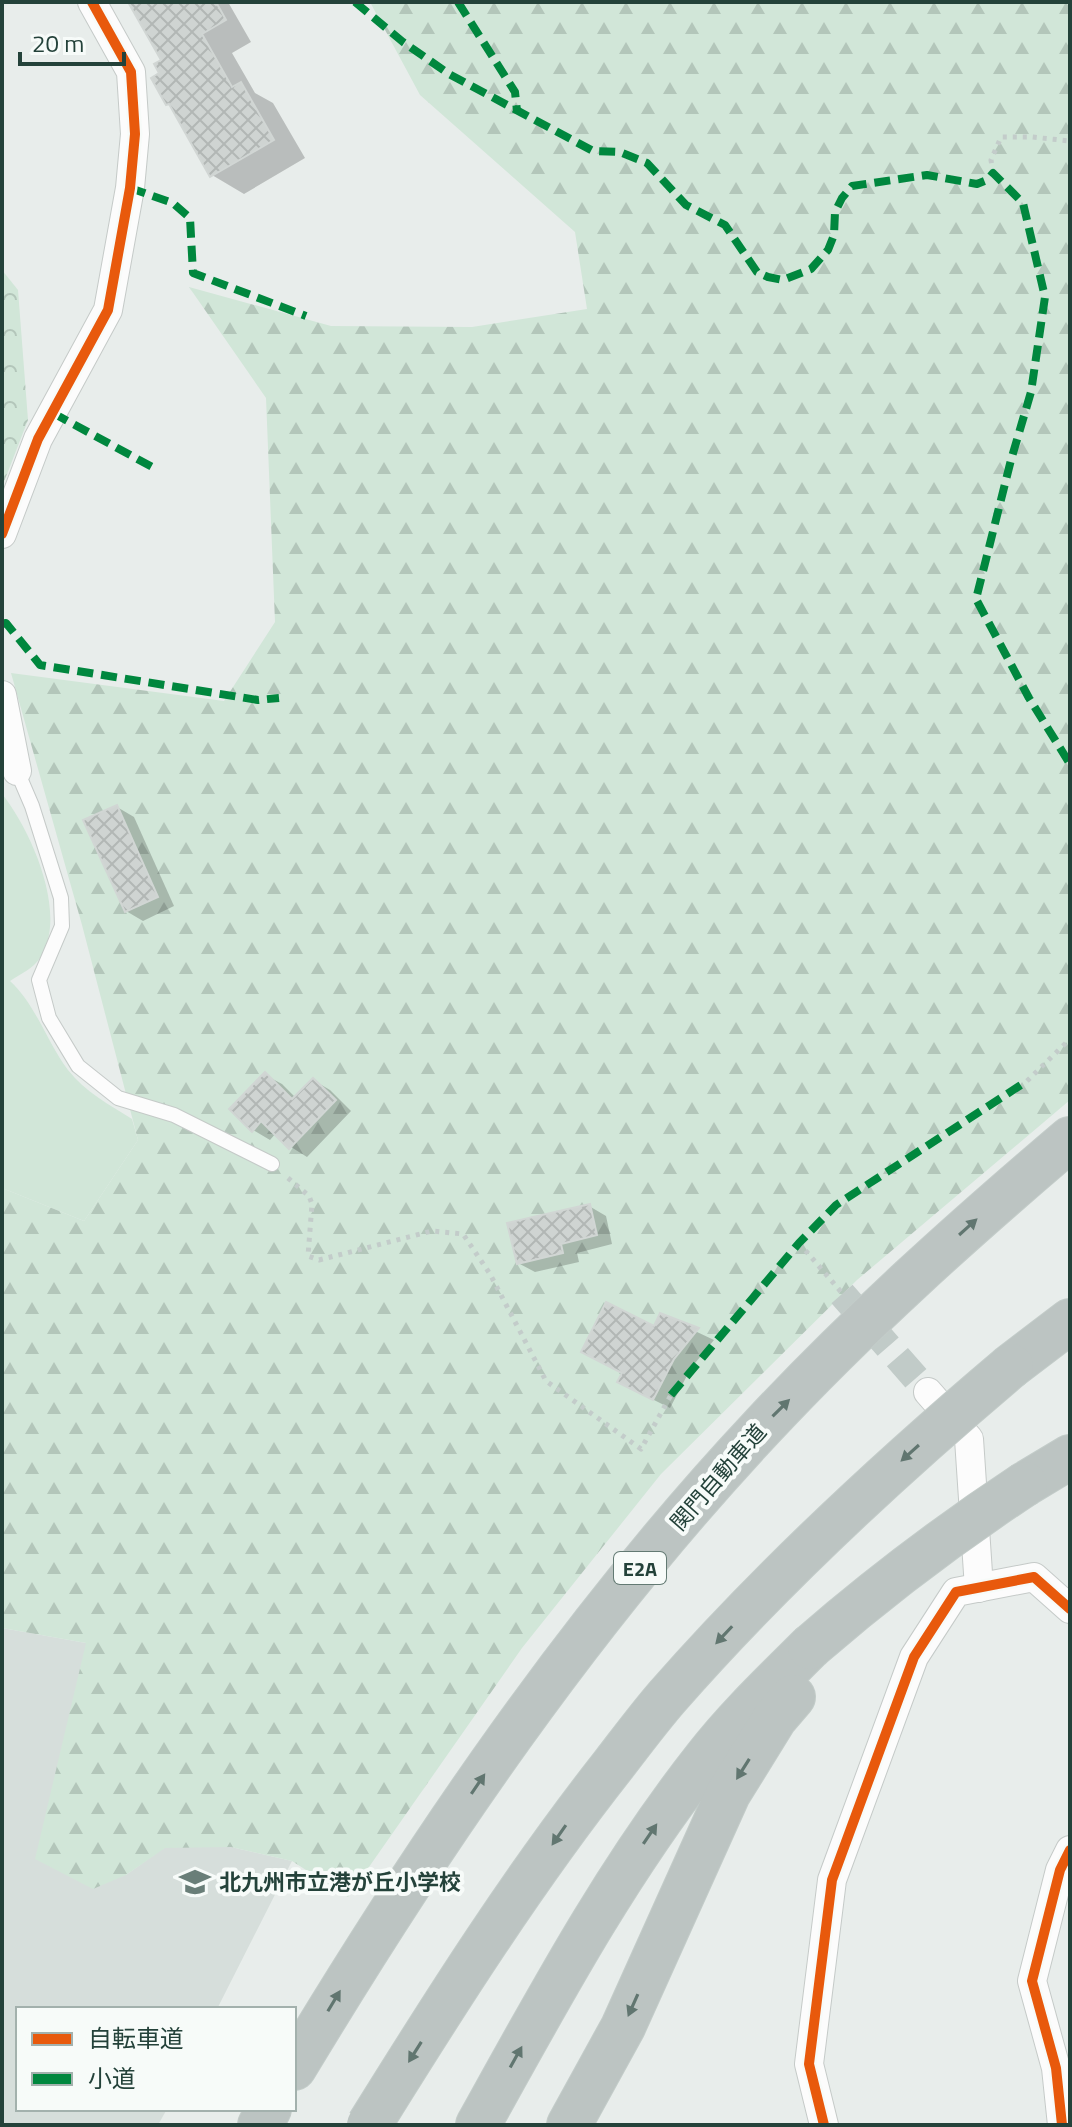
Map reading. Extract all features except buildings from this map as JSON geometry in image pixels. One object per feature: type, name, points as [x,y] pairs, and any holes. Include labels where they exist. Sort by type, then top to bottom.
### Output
[{"type":"highway","name":"関門自動車道","points":[[296,2065],[355,1966],[489,1768],[575,1649],[667,1535],[762,1427],[886,1301],[1070,1139]]},
{"type":"highway","points":[[369,2125],[441,2009],[564,1827],[665,1699],[848,1509],[1011,1366],[1070,1321]]},
{"type":"highway","points":[[478,2125],[573,1953],[653,1829],[707,1756],[816,1655],[1044,1488],[1070,1457]]},
{"type":"highway","points":[[569,2125],[623,2027],[728,1794],[816,1655]]},
{"type":"street","points":[[2,534],[38,439],[108,310],[130,188],[135,134],[131,72],[92,2]]},
{"type":"street","points":[[2,695],[10,768]]},
{"type":"street","points":[[928,1392],[969,1439],[979,1588]]},
{"type":"street","points":[[824,2125],[809,2064],[832,1880],[914,1657],[956,1592],[1034,1577],[1070,1609]]},
{"type":"street","points":[[1062,2125],[1056,2068],[1032,1981],[1060,1870],[1070,1850]]},
{"type":"lane","points":[[10,768],[32,806],[61,898],[62,926],[39,980],[49,1018],[78,1066],[118,1098],[174,1115],[272,1164]]},
{"type":"path","points":[[993,173],[991,160],[1001,137],[1070,141]]},
{"type":"path","points":[[1027,1081],[1070,1039]]},
{"type":"path","points":[[272,1164],[309,1196],[312,1204],[308,1256],[319,1260],[432,1231],[463,1234],[490,1274],[546,1381],[641,1449],[671,1395]]},
{"type":"path","points":[[799,1243],[842,1294]]},
{"type":"shaded area","name":"北九州市立港が丘小学校","points":[[2,1628],[86,1643],[126,1875],[165,1847],[231,1847],[292,1861],[218,2007],[16,2007],[16,2111],[166,2111],[158,2125],[2,2125]]},
{"type":"green space","points":[[370,2],[1070,2],[1070,1100],[857,1280],[661,1474],[522,1648],[348,1897],[292,1861],[231,1847],[165,1848],[126,1875],[93,1889],[35,1859],[86,1643],[2,1628],[2,1188],[84,1221],[138,1140],[11,673],[224,701],[275,622],[266,398],[189,287],[331,326],[472,327],[587,309],[575,232],[420,95]]},
{"type":"green space","points":[[2,270],[18,290],[28,420],[2,487]]},
{"type":"green space","points":[[2,794],[24,829],[43,873],[50,919],[48,940],[40,958],[10,981],[27,1001],[68,1070],[90,1091],[132,1119],[138,1140],[84,1221],[2,1188]]},
{"type":"tunnel","points":[[842,1294],[928,1392]]},
{"type":"marked path","points":[[355,2],[403,42],[449,74],[593,151],[620,152],[647,163],[686,205],[725,225],[757,272],[768,277],[783,280],[811,269],[828,250],[834,235],[835,212],[852,186],[927,175],[977,184],[993,173],[1023,203],[1045,297],[1031,392],[976,599],[1029,698],[1070,764]]},
{"type":"marked path","points":[[458,2],[515,92],[517,111]]},
{"type":"marked path","points":[[130,188],[173,203],[190,218],[193,273],[306,316]]},
{"type":"marked path","points":[[53,413],[154,468]]},
{"type":"marked path","points":[[2,624],[6,623],[40,665],[258,700],[279,698]]},
{"type":"marked path","points":[[671,1395],[799,1243],[836,1205],[1027,1081]]},
{"type":"cycle path","points":[[2,534],[38,439],[108,310],[130,188],[135,134],[131,72],[92,2]]},
{"type":"cycle path","points":[[824,2125],[809,2064],[832,1880],[914,1657],[956,1592],[1034,1577],[1070,1609]]},
{"type":"cycle path","points":[[1062,2125],[1056,2068],[1032,1981],[1060,1870],[1070,1850]]},
{"type":"place","name":"北九州市立港が丘小学校","points":[[195,1882]]}]
